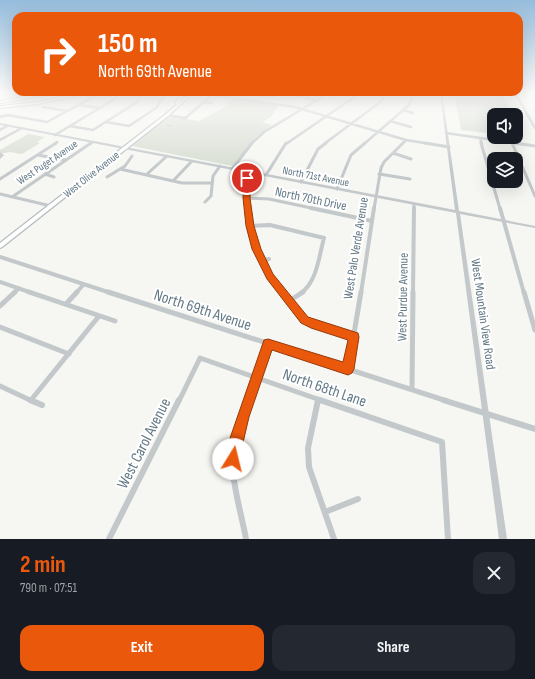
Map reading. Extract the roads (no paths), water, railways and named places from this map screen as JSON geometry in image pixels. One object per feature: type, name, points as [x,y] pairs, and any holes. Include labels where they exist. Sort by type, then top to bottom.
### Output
[{"type":"main road","name":"West Olive Avenue","points":[[0,246],[163,118]]},
{"type":"street","points":[[24,118],[47,122],[54,118]]},
{"type":"street","points":[[55,135],[84,118]]},
{"type":"street","points":[[70,126],[93,130],[112,118]]},
{"type":"street","points":[[106,122],[129,126],[140,118]]},
{"type":"street","points":[[232,169],[252,143],[264,132],[287,118]]},
{"type":"street","points":[[266,175],[288,142],[322,118]]},
{"type":"street","points":[[332,118],[406,140],[449,147]]},
{"type":"street","points":[[301,182],[318,149],[359,118]]},
{"type":"street","points":[[337,189],[351,155],[393,118]]},
{"type":"street","name":"West Mountain View Road","points":[[444,118],[503,539]]},
{"type":"street","points":[[530,120],[535,120]]},
{"type":"street","points":[[530,120],[535,128]]},
{"type":"street","points":[[390,121],[411,127]]},
{"type":"street","name":"North 71st Avenue","points":[[0,124],[535,227]]},
{"type":"street","points":[[0,130],[8,126]]},
{"type":"street","points":[[0,140],[22,128]]},
{"type":"street","points":[[446,133],[487,139]]},
{"type":"street","points":[[480,138],[535,330]]},
{"type":"street","name":"West Palo Verde Avenue","points":[[348,369],[379,174],[382,165],[406,140]]},
{"type":"street","points":[[0,179],[57,142]]},
{"type":"street","name":"West Puget Avenue","points":[[12,197],[93,142]]},
{"type":"street","points":[[512,144],[535,196]]},
{"type":"street","points":[[520,144],[535,146]]},
{"type":"street","points":[[393,153],[411,159]]},
{"type":"street","points":[[38,155],[66,160]]},
{"type":"street","points":[[107,177],[131,160],[132,156]]},
{"type":"street","points":[[146,175],[166,156]]},
{"type":"street","points":[[174,181],[192,161]]},
{"type":"street","points":[[205,202],[211,196],[213,176],[220,166]]},
{"type":"street","points":[[120,169],[174,181],[188,183],[212,183]]},
{"type":"street","points":[[251,172],[246,181],[246,198],[250,226],[261,261],[270,276],[300,315],[311,324],[354,337]]},
{"type":"street","points":[[45,174],[54,176]]},
{"type":"street","points":[[379,174],[410,179]]},
{"type":"street","points":[[0,194],[51,206]]},
{"type":"street","name":"North 70th Drive","points":[[246,198],[269,199],[372,221]]},
{"type":"street","name":"West Purdue Avenue","points":[[412,390],[414,204]]},
{"type":"street","points":[[250,226],[270,226],[324,238],[311,282],[303,292],[289,301]]},
{"type":"street","name":"North 69th Avenue","points":[[0,257],[535,429]]},
{"type":"street","points":[[261,261],[269,259]]},
{"type":"street","points":[[0,282],[115,321]]},
{"type":"street","points":[[66,304],[84,284]]},
{"type":"street","points":[[0,306],[19,288]]},
{"type":"street","points":[[31,400],[99,316]]},
{"type":"street","points":[[0,327],[69,354]]},
{"type":"street","points":[[246,539],[233,472],[235,444],[268,344]]},
{"type":"street","name":"North 68th Lane","points":[[200,358],[442,442],[448,539]]},
{"type":"street","name":"West Carol Avenue","points":[[109,539],[200,358]]},
{"type":"street","points":[[0,386],[42,405]]},
{"type":"street","points":[[318,399],[308,448],[309,467],[334,539]]},
{"type":"street","points":[[224,473],[233,472]]},
{"type":"street","points":[[325,512],[358,499]]},
{"type":"waterway","points":[[167,125],[171,126]]}]
